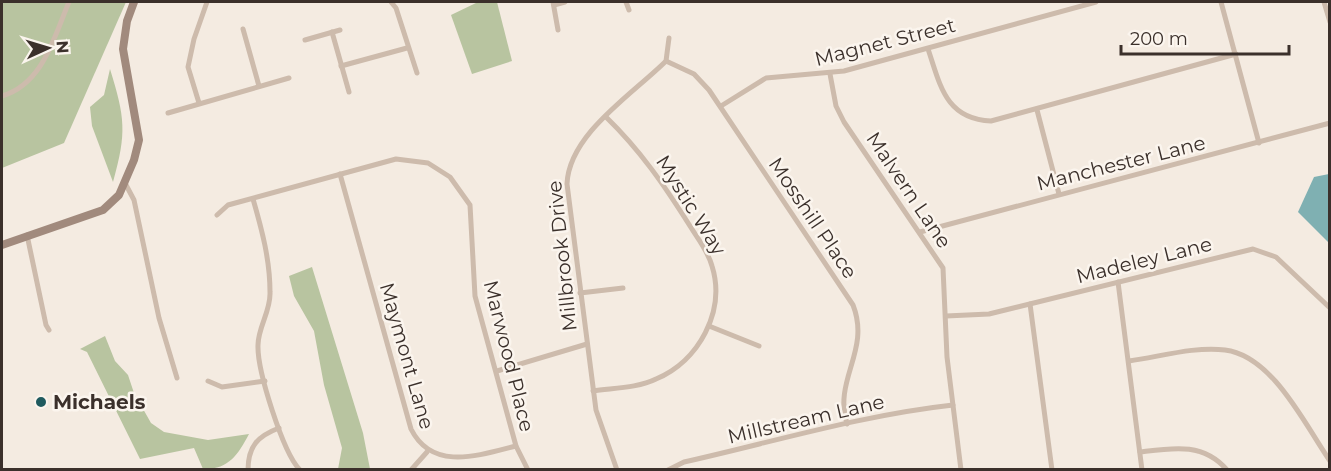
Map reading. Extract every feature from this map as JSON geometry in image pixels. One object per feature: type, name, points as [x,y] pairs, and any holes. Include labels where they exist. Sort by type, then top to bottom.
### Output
[{"type":"main road","points":[[2,244],[103,210],[119,195],[139,140],[123,49],[127,21],[134,2]]},
{"type":"street","points":[[2,96],[28,82],[44,61],[69,2]]},
{"type":"street","points":[[200,103],[188,67],[194,39],[207,2]]},
{"type":"street","points":[[391,2],[396,8],[407,48],[417,73]]},
{"type":"street","points":[[558,30],[553,3],[565,2]]},
{"type":"street","points":[[626,2],[628,10]]},
{"type":"street","name":"Magnet Street","points":[[721,106],[766,78],[830,74],[1096,2]]},
{"type":"street","points":[[1221,2],[1259,144]]},
{"type":"street","points":[[1326,5],[1329,21]]},
{"type":"street","points":[[243,29],[259,86]]},
{"type":"street","points":[[305,40],[340,30]]},
{"type":"street","points":[[332,32],[349,92]]},
{"type":"street","points":[[666,61],[669,38]]},
{"type":"street","points":[[341,66],[407,48]]},
{"type":"street","points":[[928,49],[939,85],[952,105],[976,119],[991,121],[1236,54]]},
{"type":"street","name":"Mosshill Place","points":[[666,61],[694,74],[721,106],[848,297],[857,315],[860,341],[843,394],[847,424]]},
{"type":"street","name":"Millbrook Drive","points":[[617,470],[602,432],[593,391],[567,171],[579,146],[606,117],[666,61]]},
{"type":"street","name":"Malvern Lane","points":[[830,74],[836,106],[844,122],[943,268],[953,405],[961,470]]},
{"type":"street","points":[[168,113],[290,78]]},
{"type":"street","points":[[1037,110],[1059,194]]},
{"type":"street","name":"Mystic Way","points":[[593,391],[650,382],[667,374],[681,364],[698,346],[709,326],[715,307],[715,289],[709,258],[637,147],[606,117]]},
{"type":"street","name":"Manchester Lane","points":[[920,232],[1059,194],[1259,144],[1329,123]]},
{"type":"street","name":"Marwood Place","points":[[217,215],[228,205],[378,163],[414,160],[435,166],[457,184],[471,212],[474,291],[516,446],[528,470]]},
{"type":"street","name":"Maymont Lane","points":[[340,174],[411,429],[427,452],[442,460],[453,461],[516,446]]},
{"type":"street","points":[[125,183],[134,200],[159,318],[177,378]]},
{"type":"street","points":[[253,199],[267,248],[270,288],[268,309],[258,345],[265,381],[286,450],[300,470]]},
{"type":"street","points":[[27,235],[49,330]]},
{"type":"street","name":"Madeley Lane","points":[[946,316],[989,314],[1237,252],[1260,250],[1276,257],[1329,308]]},
{"type":"street","points":[[1118,282],[1142,470]]},
{"type":"street","points":[[580,293],[623,288]]},
{"type":"street","points":[[1030,304],[1052,470]]},
{"type":"street","points":[[709,326],[759,346]]},
{"type":"street","points":[[496,371],[587,344]]},
{"type":"street","points":[[1129,361],[1213,350],[1234,352],[1250,358],[1275,380],[1329,461]]},
{"type":"street","points":[[208,381],[222,387],[265,381]]},
{"type":"street","name":"Millstream Lane","points":[[668,470],[684,462],[847,424],[953,405]]},
{"type":"street","points":[[248,470],[251,448],[256,440],[279,428]]},
{"type":"street","points":[[1140,452],[1190,448],[1212,456],[1227,470]]},
{"type":"street","points":[[411,470],[427,452]]},
{"type":"green space","points":[[2,2],[126,2],[64,143],[2,168]]},
{"type":"green space","points":[[478,2],[497,2],[512,61],[472,74],[451,15]]},
{"type":"green space","points":[[110,69],[119,100],[122,125],[121,150],[113,182],[92,126],[90,107],[104,95]]},
{"type":"green space","points":[[312,267],[363,433],[370,469],[338,469],[342,448],[324,385],[314,331],[294,296],[289,276]]},
{"type":"green space","points":[[105,336],[115,361],[128,375],[134,393],[151,423],[164,432],[208,440],[249,434],[236,455],[226,464],[212,469],[203,469],[194,448],[140,459],[87,352],[80,349]]},
{"type":"water","points":[[1330,174],[1329,243],[1298,212],[1314,177]]},
{"type":"place","name":"Michaels","points":[[41,402]]}]
